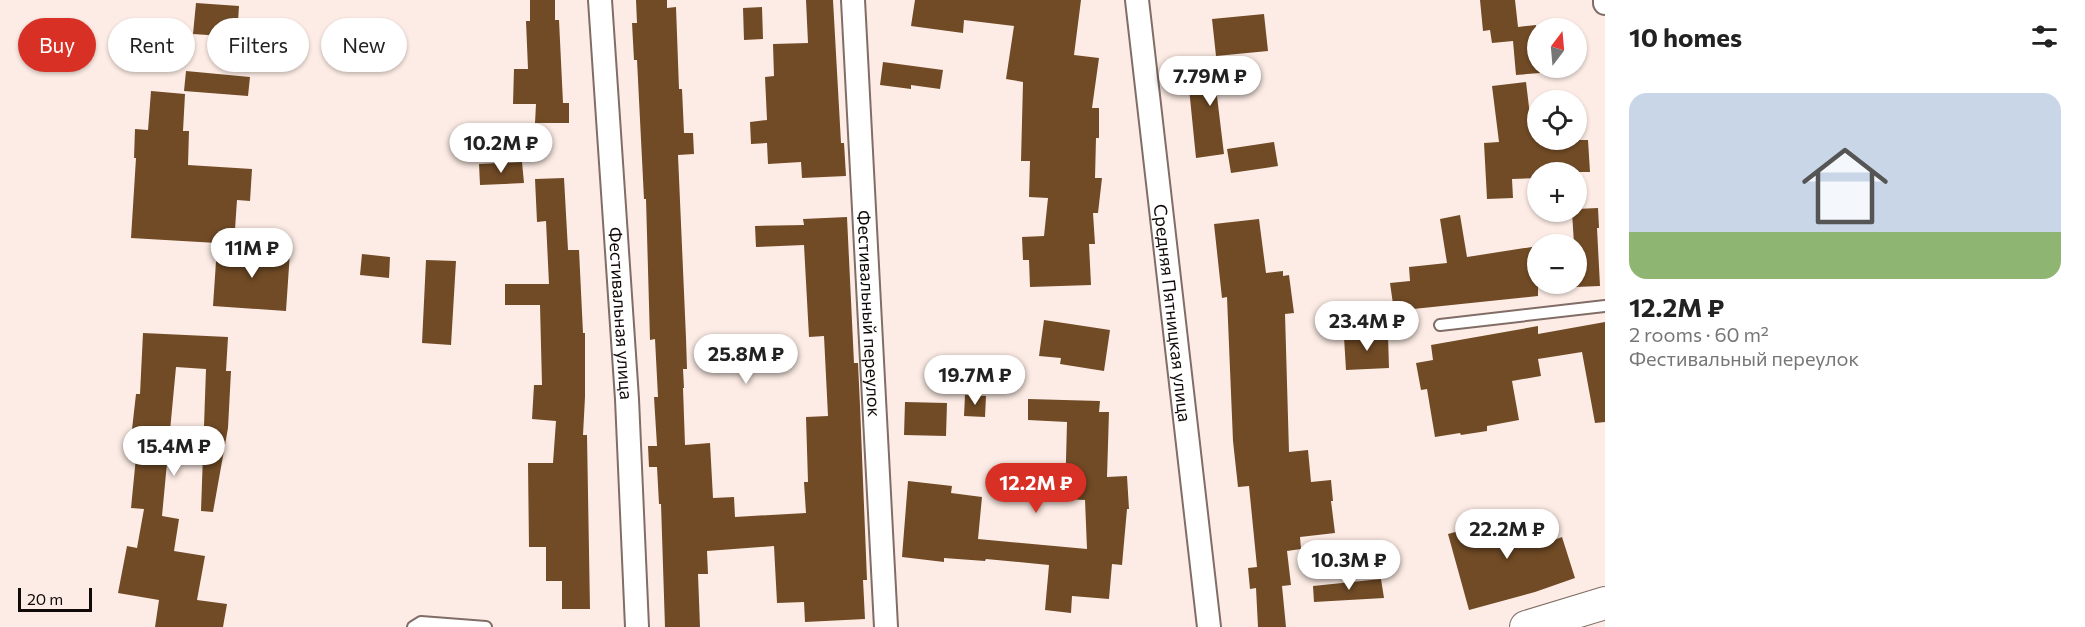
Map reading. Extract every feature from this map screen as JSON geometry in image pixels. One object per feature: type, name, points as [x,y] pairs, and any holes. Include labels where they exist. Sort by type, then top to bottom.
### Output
[{"type":"street","name":"Фестивальная улица","points":[[600,0],[627,399],[637,627]]},
{"type":"street","name":"Фестивальный переулок","points":[[853,0],[886,627]]},
{"type":"street","name":"Средняя Пятницкая улица","points":[[1137,0],[1209,627]]},
{"type":"street","points":[[1526,627],[1605,603]]},
{"type":"lane","points":[[1440,325],[1605,306]]},
{"type":"lane","points":[[413,627],[421,622],[486,627]]},
{"type":"building","points":[[530,0],[555,0],[555,20],[559,20],[563,103],[569,103],[569,123],[535,123],[536,104],[513,104],[514,69],[528,69],[526,21],[530,21]]},
{"type":"building","points":[[636,0],[667,0],[667,8],[676,7],[679,89],[682,89],[684,133],[693,133],[694,154],[678,155],[687,369],[683,369],[685,445],[710,443],[713,498],[734,497],[735,517],[806,513],[804,482],[808,482],[806,417],[828,416],[824,336],[809,337],[804,245],[756,247],[755,226],[804,225],[803,219],[847,217],[854,363],[858,363],[860,406],[867,580],[863,580],[865,619],[805,622],[804,602],[777,603],[774,546],[707,551],[708,574],[698,574],[700,627],[665,627],[661,504],[659,504],[657,467],[649,467],[648,446],[657,446],[654,397],[658,397],[655,339],[650,340],[646,199],[644,199],[637,60],[634,60],[632,23],[637,23]]},
{"type":"building","points":[[806,0],[833,0],[841,143],[844,143],[846,176],[802,178],[801,162],[768,164],[767,143],[751,144],[750,122],[767,120],[765,77],[774,76],[773,44],[808,43]]},
{"type":"building","points":[[915,0],[1081,0],[1074,55],[1099,58],[1092,108],[1099,108],[1095,178],[1102,178],[1098,213],[1093,213],[1095,244],[1089,244],[1091,285],[1030,287],[1029,260],[1023,260],[1022,237],[1044,236],[1048,198],[1029,197],[1030,161],[1021,161],[1023,82],[1006,79],[1014,26],[964,20],[963,33],[911,26]]},
{"type":"building","points":[[1480,0],[1515,0],[1518,27],[1527,26],[1527,74],[1516,75],[1513,41],[1492,43],[1490,30],[1483,31]]},
{"type":"building","points":[[196,3],[239,6],[238,18],[207,18],[207,35],[195,34]]},
{"type":"building","points":[[762,7],[763,39],[744,40],[743,8]]},
{"type":"building","points":[[1264,14],[1268,51],[1216,56],[1212,19]]},
{"type":"building","points":[[1230,56],[1233,86],[1216,88],[1224,154],[1196,158],[1189,88],[1207,87],[1204,58]]},
{"type":"building","points":[[883,62],[943,70],[940,89],[911,85],[911,89],[880,85]]},
{"type":"building","points":[[186,72],[250,77],[248,96],[184,91]]},
{"type":"building","points":[[1526,82],[1527,150],[1587,150],[1588,140],[1590,172],[1587,172],[1587,162],[1527,162],[1527,178],[1512,179],[1513,198],[1487,199],[1484,143],[1499,142],[1492,86]]},
{"type":"building","points":[[151,91],[185,94],[183,131],[189,131],[188,165],[252,169],[250,201],[237,200],[234,244],[131,238],[136,158],[134,158],[135,129],[148,130]]},
{"type":"building","points":[[1274,142],[1278,166],[1231,173],[1227,149]]},
{"type":"building","points":[[522,162],[524,183],[480,185],[479,164]]},
{"type":"building","points":[[564,178],[568,250],[579,250],[583,333],[585,333],[583,435],[587,435],[590,609],[562,609],[562,581],[546,581],[546,547],[529,547],[528,463],[553,463],[556,421],[532,419],[534,385],[542,385],[540,305],[505,305],[505,284],[549,284],[546,221],[537,222],[535,179]]},
{"type":"building","points":[[1587,208],[1598,208],[1600,286],[1587,287],[1587,234],[1573,234],[1573,222],[1587,222]]},
{"type":"building","points":[[1460,215],[1467,257],[1527,248],[1527,294],[1538,294],[1538,296],[1394,311],[1390,283],[1410,281],[1409,267],[1447,263],[1440,219]]},
{"type":"building","points":[[1259,219],[1266,273],[1283,271],[1283,276],[1289,275],[1294,313],[1285,314],[1289,452],[1308,450],[1311,482],[1331,480],[1333,501],[1331,501],[1335,533],[1300,537],[1301,549],[1287,551],[1291,585],[1282,586],[1286,627],[1258,627],[1256,588],[1250,589],[1248,568],[1257,567],[1249,486],[1238,487],[1233,441],[1227,297],[1222,298],[1214,224]]},
{"type":"building","points":[[217,247],[290,252],[286,311],[213,306]]},
{"type":"building","points":[[362,254],[390,257],[389,278],[360,275]]},
{"type":"building","points":[[426,260],[456,261],[451,345],[422,343]]},
{"type":"building","points":[[1044,320],[1110,330],[1104,371],[1060,364],[1061,358],[1039,356]]},
{"type":"building","points":[[1605,322],[1605,422],[1595,423],[1582,352],[1538,359],[1541,376],[1512,381],[1519,420],[1487,426],[1487,431],[1435,437],[1427,389],[1421,390],[1416,363],[1433,360],[1431,345],[1538,326],[1538,334]]},
{"type":"building","points":[[143,333],[228,337],[226,371],[231,371],[228,428],[213,512],[201,511],[206,369],[176,367],[162,516],[179,519],[174,551],[205,556],[197,600],[227,604],[223,627],[155,627],[159,600],[118,593],[127,546],[137,548],[144,509],[131,508],[136,457],[129,456],[136,394],[140,394]]},
{"type":"building","points":[[1388,335],[1389,368],[1346,370],[1344,337]]},
{"type":"building","points":[[730,346],[752,346],[753,368],[731,369]]},
{"type":"building","points":[[965,395],[986,396],[985,417],[964,416]]},
{"type":"building","points":[[1028,399],[1100,401],[1099,412],[1109,412],[1107,477],[1127,476],[1129,509],[1127,509],[1122,565],[1112,564],[1109,599],[1072,596],[1071,613],[1045,610],[1049,565],[986,559],[985,561],[944,558],[944,562],[902,557],[908,481],[952,486],[951,493],[982,497],[978,539],[1087,549],[1085,500],[1065,499],[1067,422],[1028,420]]},
{"type":"building","points":[[905,402],[947,403],[946,436],[904,435]]},
{"type":"building","points":[[1496,510],[1500,524],[1533,515],[1541,545],[1562,537],[1575,578],[1535,592],[1469,610],[1448,534],[1480,525],[1477,516]]},
{"type":"building","points":[[1381,579],[1384,598],[1314,602],[1313,586]]}]
